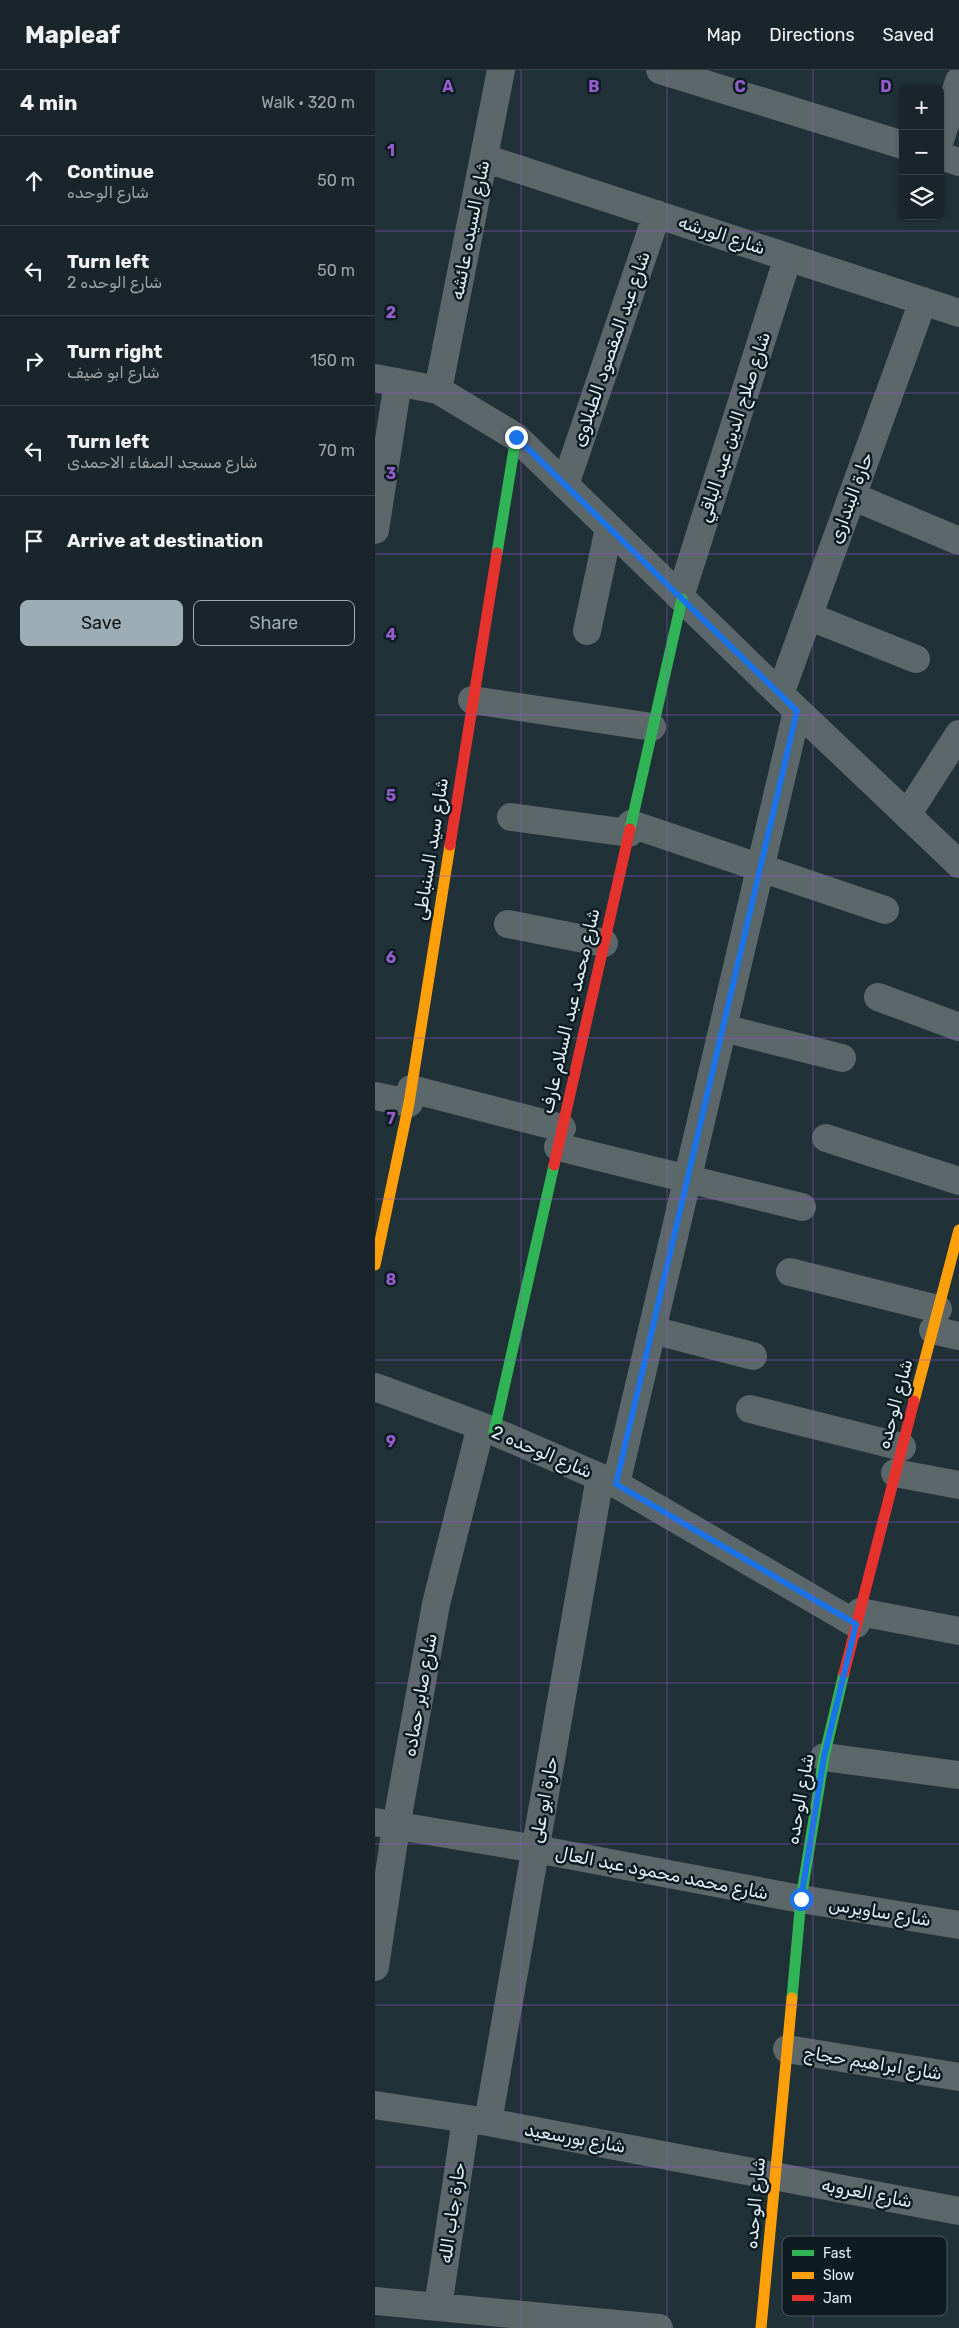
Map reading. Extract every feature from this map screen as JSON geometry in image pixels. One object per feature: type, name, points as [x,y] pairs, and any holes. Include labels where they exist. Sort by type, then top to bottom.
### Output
[{"type":"street","name":"شارع السيده عائشه","points":[[438,390],[501,70]]},
{"type":"street","points":[[660,70],[899,144]]},
{"type":"street","points":[[943,130],[959,81]]},
{"type":"street","points":[[944,157],[959,162]]},
{"type":"street","name":"شارع الورشه","points":[[484,158],[959,313]]},
{"type":"street","name":"شارع عبد المقصود الطبلاوى","points":[[565,485],[657,214]]},
{"type":"street","name":"شارع صلاح الدين عبد الباقي","points":[[681,598],[788,257]]},
{"type":"street","name":"حارة البندارى","points":[[723,1028],[761,867],[788,702],[808,616],[923,301]]},
{"type":"street","points":[[375,530],[386,380],[438,390],[516,437],[788,702],[959,864]]},
{"type":"street","name":"شارع سيد السنباطى","points":[[375,1265],[410,1096],[472,700],[516,437]]},
{"type":"street","points":[[852,496],[959,541]]},
{"type":"street","points":[[587,631],[609,528]]},
{"type":"street","name":"شارع محمد عبد السلام عارف","points":[[487,1429],[560,1137],[681,598]]},
{"type":"street","points":[[808,616],[916,659]]},
{"type":"street","points":[[472,700],[652,727]]},
{"type":"street","points":[[907,814],[959,734]]},
{"type":"street","points":[[511,816],[630,829],[761,867],[885,910]]},
{"type":"street","points":[[508,924],[603,943]]},
{"type":"street","points":[[878,997],[959,1027]]},
{"type":"street","points":[[723,1028],[842,1058]]},
{"type":"street","name":"حارة ابو على","points":[[477,2120],[535,1849],[608,1481],[653,1330],[723,1028]]},
{"type":"street","points":[[375,1096],[410,1096],[560,1137],[688,1179],[802,1207]]},
{"type":"street","points":[[826,1138],[959,1181]]},
{"type":"street","name":"شارع الوحده","points":[[761,2328],[801,1899],[824,1757],[858,1618],[959,1230]]},
{"type":"street","points":[[790,1272],[935,1319],[959,1336]]},
{"type":"street","points":[[653,1330],[753,1356]]},
{"type":"street","name":"شارع الوحده 2","points":[[375,1387],[487,1429],[608,1481],[858,1618],[959,1631]]},
{"type":"street","points":[[750,1409],[899,1460],[959,1485]]},
{"type":"street","name":"شارع صابر حماده","points":[[375,1967],[386,1825],[436,1604],[487,1429]]},
{"type":"street","points":[[824,1757],[959,1775]]},
{"type":"street","name":"شارع محمد محمود عبد العال","points":[[386,1825],[535,1849],[801,1899]]},
{"type":"street","name":"شارع ساويرس","points":[[801,1899],[959,1924]]},
{"type":"street","name":"شارع ابراهيم حجاج","points":[[787,2049],[959,2077]]},
{"type":"street","name":"شارع بورسعيد","points":[[375,2105],[477,2120],[775,2175]]},
{"type":"street","name":"حارة جاب الله","points":[[430,2314],[477,2120]]},
{"type":"street","name":"شارع العروبه","points":[[775,2175],[959,2211]]},
{"type":"street","points":[[375,2301],[430,2314],[659,2328]]},
{"type":"traffic: fast","points":[[497,553],[516,437]]},
{"type":"traffic: fast","points":[[630,829],[682,599]]},
{"type":"traffic: fast","points":[[494,1432],[554,1165]]},
{"type":"traffic: fast","points":[[792,1998],[801,1899],[824,1757],[844,1673]]},
{"type":"traffic: slow","points":[[375,1265],[409,1103],[450,845]]},
{"type":"traffic: slow","points":[[914,1401],[959,1230]]},
{"type":"traffic: slow","points":[[761,2328],[792,1998]]},
{"type":"traffic: jam","points":[[450,845],[497,553]]},
{"type":"traffic: jam","points":[[554,1165],[630,829]]},
{"type":"traffic: jam","points":[[844,1673],[914,1401]]},
{"type":"route","points":[[516,437],[797,711],[616,1484],[856,1624],[824,1757],[801,1899]]}]
